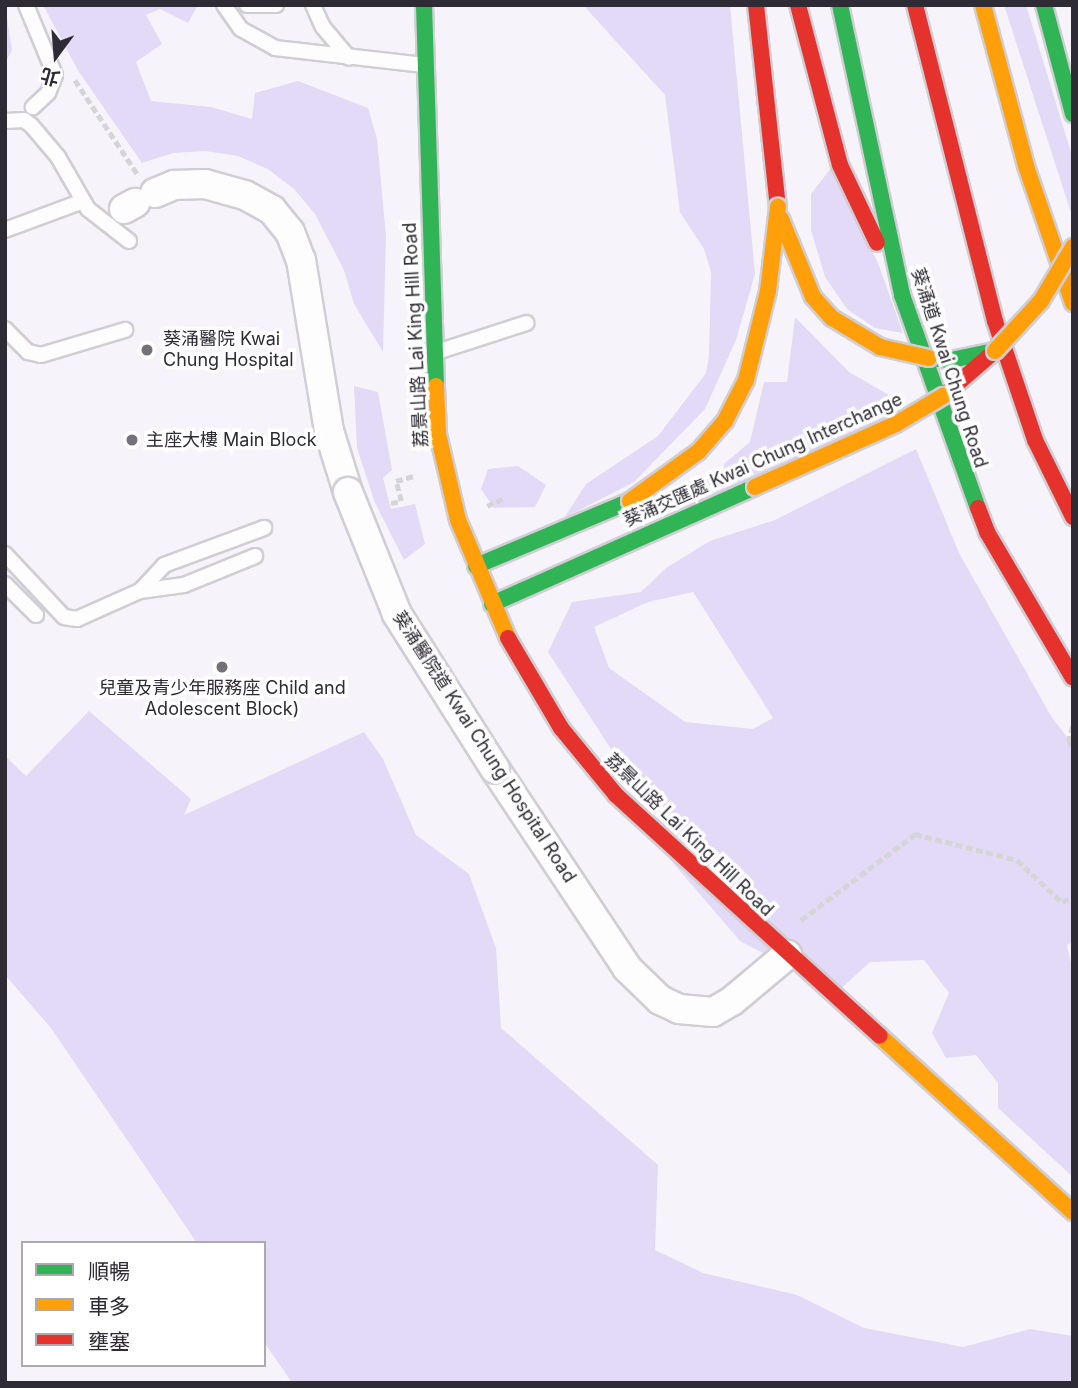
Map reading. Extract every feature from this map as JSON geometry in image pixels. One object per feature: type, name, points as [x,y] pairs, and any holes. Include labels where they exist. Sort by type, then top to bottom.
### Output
[{"type":"main road","name":"荔景山路 Lai King Hill Road","points":[[424,5],[432,353],[438,434],[450,496],[476,566],[492,604],[536,689],[584,760],[655,833],[1073,1213]]},
{"type":"main road","points":[[756,5],[778,207],[788,243],[813,297],[854,334],[880,347],[929,358],[973,358],[995,351]]},
{"type":"main road","points":[[798,5],[840,165],[902,295]]},
{"type":"main road","name":"葵涌道 Kwai Chung Road","points":[[840,5],[902,295],[987,533],[1073,678]]},
{"type":"main road","points":[[915,5],[995,321],[1035,440],[1073,517]]},
{"type":"main road","points":[[984,5],[1026,166],[1073,303]]},
{"type":"main road","points":[[1044,5],[1073,114]]},
{"type":"main road","points":[[476,566],[630,501],[699,451],[725,421],[746,380],[768,291],[778,207]]},
{"type":"main road","name":"葵涌交匯處 Kwai Chung Interchange","points":[[492,604],[896,424],[943,396],[995,351],[1041,301],[1073,247]]},
{"type":"street","name":"葵涌醫院道 Kwai Chung Hospital Road","points":[[140,197],[174,185],[205,184],[245,195],[272,210],[289,232],[301,260],[329,431],[348,492],[397,614],[495,769],[627,968],[660,1000],[680,1009],[713,1012],[733,1001],[787,955]]},
{"type":"lane","points":[[26,5],[55,75],[48,93],[33,107]]},
{"type":"lane","points":[[223,5],[240,29],[275,48],[424,65]]},
{"type":"lane","points":[[247,5],[276,5]]},
{"type":"lane","points":[[313,5],[323,27],[349,58]]},
{"type":"lane","points":[[5,121],[31,125],[58,157],[83,201],[129,242]]},
{"type":"lane","points":[[5,230],[83,201]]},
{"type":"lane","points":[[432,353],[497,339],[527,323]]},
{"type":"lane","points":[[5,329],[28,352],[41,355],[125,330]]},
{"type":"lane","points":[[140,592],[164,565],[264,528]]},
{"type":"lane","points":[[5,554],[64,617],[76,619],[140,592],[184,585],[255,556]]},
{"type":"lane","points":[[5,584],[36,615]]},
{"type":"path","points":[[71,73],[140,197]]},
{"type":"path","points":[[391,503],[401,501],[396,481],[422,474]]},
{"type":"path","points":[[1073,726],[1069,740],[1073,750]]},
{"type":"path","points":[[797,922],[915,834],[1017,860],[1062,902],[1073,897]]},
{"type":"shaded area","points":[[5,5],[12,50],[5,63]]},
{"type":"shaded area","points":[[43,5],[198,5],[188,23],[160,9],[146,15],[162,44],[136,62],[151,101],[211,107],[252,119],[255,93],[298,81],[368,108],[377,139],[386,236],[383,352],[354,304],[344,270],[315,214],[294,189],[268,169],[238,156],[206,151],[173,153],[142,163],[79,72]]},
{"type":"shaded area","points":[[583,5],[730,5],[755,274],[736,340],[705,409],[634,482],[564,518],[586,484],[658,436],[706,373],[709,355],[711,272],[704,249],[680,212],[665,95]]},
{"type":"shaded area","points":[[1004,5],[1026,5],[1073,159],[1073,219]]},
{"type":"shaded area","points":[[831,168],[878,263],[903,333],[875,328],[847,309],[825,277],[811,230],[811,194]]},
{"type":"shaded area","points":[[795,317],[849,372],[894,398],[875,444],[663,539],[686,496],[750,442],[764,382],[787,382]]},
{"type":"shaded area","points":[[354,386],[378,392],[392,470],[383,478],[391,509],[415,504],[425,544],[404,560],[375,503],[357,448]]},
{"type":"shaded area","points":[[916,449],[959,553],[1051,716],[1073,745],[1073,942],[1067,945],[1073,973],[1073,1177],[998,1108],[998,1083],[976,1055],[946,1058],[932,1033],[949,993],[924,960],[870,962],[837,992],[740,941],[650,836],[659,812],[624,769],[548,652],[572,602],[641,592],[666,568],[710,541],[775,520]],"holes":[[[693,592],[773,718],[753,729],[685,722],[609,668],[594,627],[648,602]]]},
{"type":"shaded area","points":[[518,466],[546,485],[535,507],[494,508],[481,489],[488,469]]},
{"type":"shaded area","points":[[89,711],[191,799],[184,815],[364,732],[383,759],[416,835],[469,874],[496,948],[501,1028],[658,1165],[655,1250],[703,1273],[797,1295],[864,1328],[963,1347],[1030,1329],[1073,1336],[1073,1383],[292,1383],[266,1345],[266,1241],[196,1241],[51,1028],[5,975],[5,756],[26,776]]},
{"type":"traffic: fast","points":[[424,5],[436,386]]},
{"type":"traffic: fast","points":[[840,5],[902,295],[978,508]]},
{"type":"traffic: fast","points":[[1044,5],[1073,114]]},
{"type":"traffic: fast","points":[[929,358],[951,360],[995,351]]},
{"type":"traffic: fast","points":[[492,604],[755,487]]},
{"type":"traffic: fast","points":[[476,566],[630,501]]},
{"type":"traffic: slow","points":[[983,5],[1026,166],[1073,303]]},
{"type":"traffic: slow","points":[[630,501],[699,451],[725,421],[746,380],[768,291],[778,207]]},
{"type":"traffic: slow","points":[[781,219],[813,297],[832,318],[880,347],[929,358]]},
{"type":"traffic: slow","points":[[995,351],[1041,301],[1073,247]]},
{"type":"traffic: slow","points":[[436,386],[438,434],[458,520],[508,638]]},
{"type":"traffic: slow","points":[[755,487],[896,424],[943,396]]},
{"type":"traffic: slow","points":[[880,1036],[1073,1212]]},
{"type":"traffic: jam","points":[[756,5],[778,207]]},
{"type":"traffic: jam","points":[[798,5],[840,165],[877,243]]},
{"type":"traffic: jam","points":[[915,5],[995,321],[1035,440],[1073,517]]},
{"type":"traffic: jam","points":[[943,396],[995,351]]},
{"type":"traffic: jam","points":[[978,508],[987,532],[1073,678]]},
{"type":"traffic: jam","points":[[508,638],[561,728],[616,795],[880,1036]]},
{"type":"place","name":"葵涌醫院 Kwai Chung Hospital","points":[[147,350]]},
{"type":"place","name":"主座大樓 Main Block","points":[[132,440]]},
{"type":"place","name":"兒童及青少年服務座 Child and Adolescent Block)","points":[[222,667]]}]
